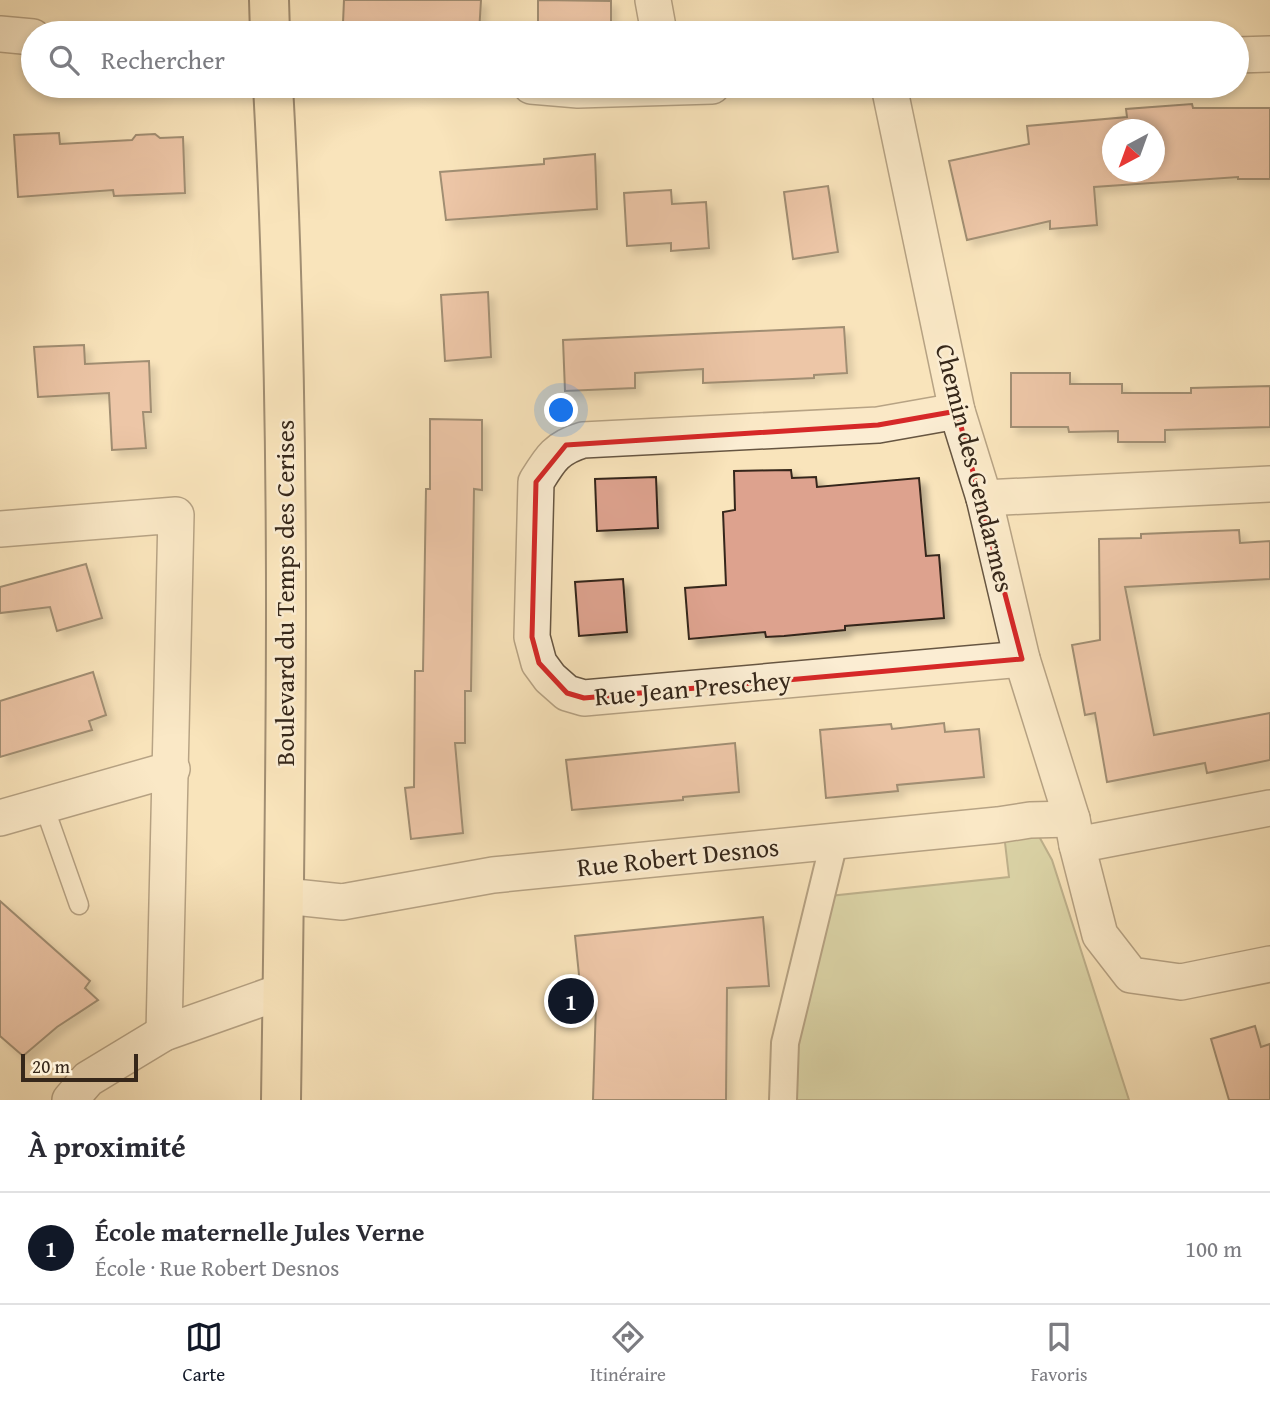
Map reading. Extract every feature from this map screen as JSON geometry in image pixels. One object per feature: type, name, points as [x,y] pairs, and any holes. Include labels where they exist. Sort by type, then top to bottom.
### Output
[{"type":"main road","points":[[269,0],[270,21]]},
{"type":"main road","name":"Boulevard du Temps des Cerises","points":[[274,98],[286,507],[282,1100]]},
{"type":"street","points":[[653,0],[657,21]]},
{"type":"street","points":[[0,34],[21,36]]},
{"type":"street","points":[[1249,55],[1270,54]]},
{"type":"street","name":"Chemin des Gendarmes","points":[[892,98],[957,411],[984,498],[1022,659],[1074,832],[1100,935],[1131,975],[1181,982],[1270,964]]},
{"type":"street","name":"Rue Jean Preschey","points":[[957,411],[878,425],[583,440],[566,445],[549,460],[536,482],[532,637],[539,663],[550,678],[567,693],[584,698],[1022,659]]},
{"type":"street","points":[[984,498],[1270,484]]},
{"type":"street","points":[[0,528],[176,515],[164,1033]]},
{"type":"street","points":[[0,818],[172,769]]},
{"type":"street","name":"Rue Robert Desnos","points":[[285,896],[342,902],[493,876],[1030,820],[1074,832],[1270,808]]},
{"type":"street","points":[[783,1100],[785,1043],[834,842]]},
{"type":"street","points":[[70,1100],[88,1079],[164,1033],[283,990]]},
{"type":"lane","points":[[44,806],[79,905]]},
{"type":"highlighted area","points":[[957,411],[1022,659],[584,698],[567,693],[539,663],[532,637],[536,482],[566,445],[878,425]]},
{"type":"green space","points":[[1030,820],[1052,860],[1129,1100],[786,1100],[820,897],[1009,877],[1004,834]]},
{"type":"building","points":[[344,0],[481,0],[480,21],[343,21]]},
{"type":"building","points":[[538,0],[611,1],[611,21],[538,21]]},
{"type":"building","points":[[1192,104],[1193,108],[1270,108],[1270,179],[1238,177],[1094,187],[1097,225],[1050,229],[1050,221],[967,240],[949,161],[1029,144],[1027,126],[1102,119],[1102,182],[1165,182],[1165,119],[1105,119],[1127,117],[1126,109]]},
{"type":"building","points":[[59,133],[60,144],[132,140],[136,135],[183,137],[185,193],[114,196],[113,190],[18,197],[14,135]]},
{"type":"building","points":[[595,154],[597,209],[446,220],[440,172],[544,164],[544,159]]},
{"type":"building","points":[[828,186],[838,252],[793,259],[784,192]]},
{"type":"building","points":[[671,190],[672,204],[706,202],[709,248],[671,251],[671,243],[627,246],[624,193]]},
{"type":"building","points":[[488,292],[491,357],[445,361],[441,295]]},
{"type":"building","points":[[844,327],[847,373],[814,375],[814,378],[703,383],[703,369],[635,373],[635,388],[565,391],[563,340]]},
{"type":"building","points":[[84,345],[85,364],[149,361],[151,412],[143,412],[146,448],[112,450],[109,393],[38,397],[34,347]]},
{"type":"building","points":[[1011,373],[1070,373],[1070,384],[1122,384],[1122,393],[1191,393],[1191,388],[1270,386],[1270,427],[1165,430],[1165,442],[1118,442],[1118,431],[1069,432],[1068,427],[1011,427]]},
{"type":"building","points":[[430,419],[482,420],[482,490],[474,489],[471,691],[465,691],[465,743],[455,743],[463,833],[411,839],[405,788],[414,787],[415,671],[423,671]]},
{"type":"building","points":[[791,470],[792,478],[816,477],[817,487],[919,478],[926,556],[939,555],[944,618],[845,626],[845,630],[784,636],[766,637],[765,632],[689,639],[685,588],[726,585],[723,512],[735,510],[734,471]]},
{"type":"building","points":[[656,477],[658,528],[597,531],[595,479]]},
{"type":"building","points":[[1239,530],[1240,543],[1270,541],[1270,579],[1125,587],[1154,735],[1270,713],[1270,760],[1207,773],[1205,763],[1107,782],[1095,713],[1085,715],[1072,645],[1100,640],[1099,539],[1141,538],[1141,534]]},
{"type":"building","points":[[86,564],[102,618],[57,631],[50,607],[0,613],[0,587]]},
{"type":"building","points":[[623,579],[627,632],[579,636],[575,582]]},
{"type":"building","points":[[93,672],[106,715],[89,721],[92,730],[0,757],[0,701]]},
{"type":"building","points":[[944,723],[945,732],[979,729],[984,777],[897,785],[898,791],[826,798],[820,730],[891,724],[892,729]]},
{"type":"building","points":[[735,743],[739,792],[572,810],[566,760]]},
{"type":"building","points":[[0,901],[90,981],[85,988],[98,1000],[57,1027],[23,1056],[0,1036]]},
{"type":"building","points":[[763,917],[769,986],[727,988],[726,1100],[593,1100],[596,1003],[582,1004],[575,936]]},
{"type":"building","points":[[1255,1026],[1261,1047],[1270,1044],[1270,1100],[1229,1100],[1211,1039]]},
{"type":"place","name":"École maternelle Jules Verne","points":[[571,1001]]}]
